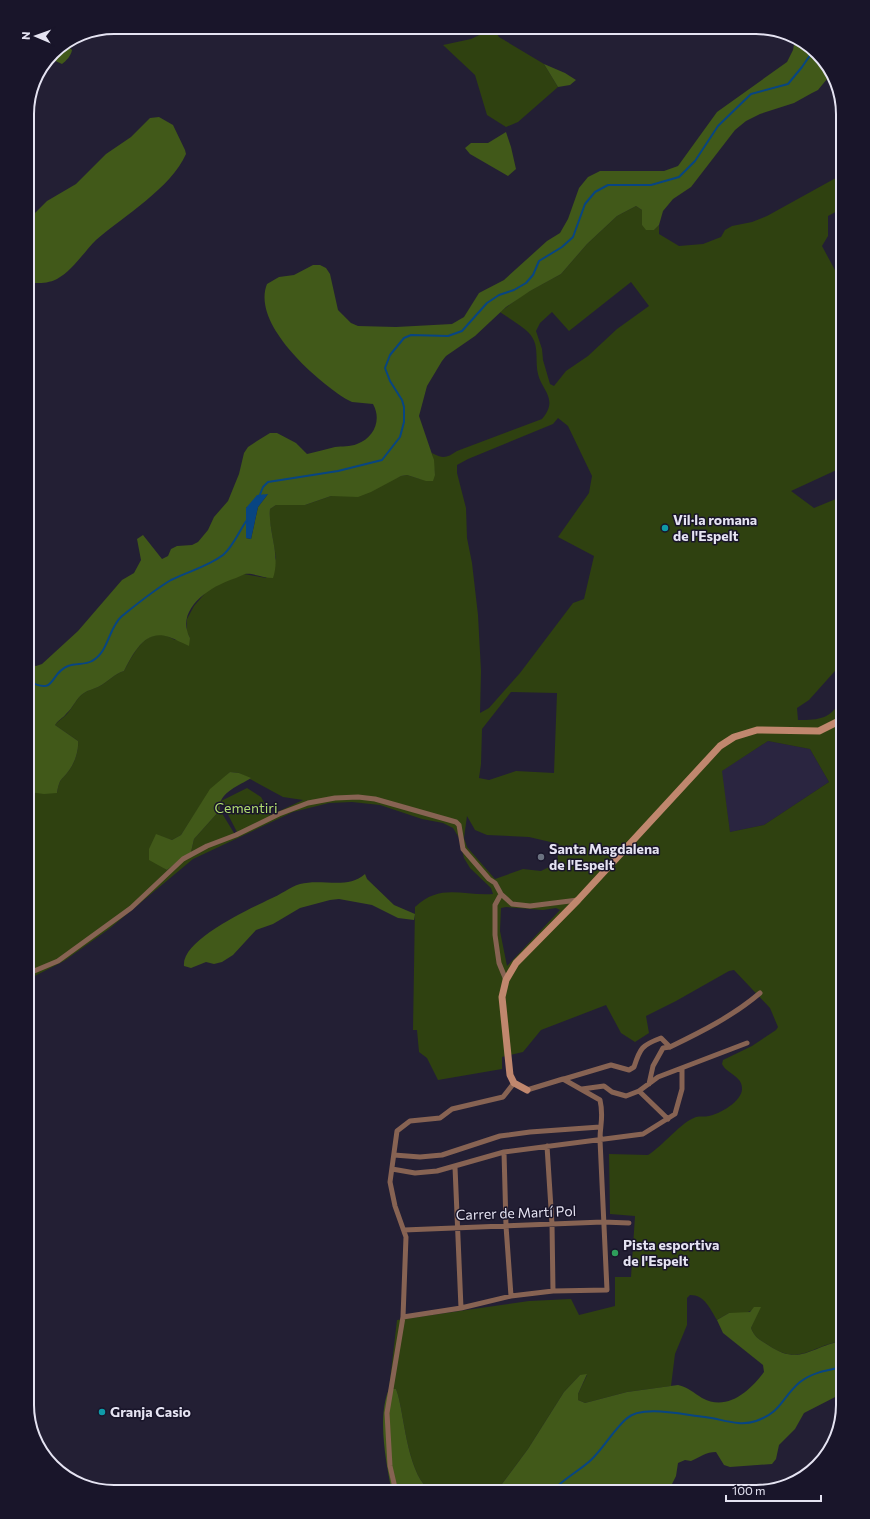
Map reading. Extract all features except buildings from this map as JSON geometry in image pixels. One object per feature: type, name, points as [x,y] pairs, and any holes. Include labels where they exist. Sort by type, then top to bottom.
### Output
[{"type":"street","points":[[670,1047],[661,1038],[649,1042],[640,1049],[634,1067],[629,1070],[611,1065],[527,1090],[514,1083],[510,1075],[502,997],[506,980],[516,963],[578,900],[720,746],[734,737],[752,731],[819,731],[836,722]]},
{"type":"street","points":[[34,971],[58,961],[131,908],[183,859],[207,846],[236,835],[279,814],[308,803],[330,798],[355,796],[374,799],[456,822],[459,825],[463,849],[489,879],[495,883],[501,894],[512,904],[530,906],[578,900]]},
{"type":"street","points":[[501,894],[495,905],[495,935],[499,963],[506,980]]},
{"type":"street","points":[[649,1084],[656,1060],[663,1048],[670,1047],[707,1028],[746,1005],[760,993]]},
{"type":"street","points":[[582,1089],[604,1086],[612,1092],[626,1096],[639,1091],[658,1077],[747,1043]]},
{"type":"street","points":[[392,1169],[415,1173],[455,1167],[504,1152],[643,1134],[676,1114],[682,1089],[682,1068]]},
{"type":"street","points":[[403,1317],[461,1308],[511,1296],[553,1291],[607,1290],[600,1140],[600,1127],[603,1115],[600,1100],[563,1079]]},
{"type":"street","points":[[394,1485],[390,1466],[387,1413],[403,1317],[406,1237],[395,1206],[390,1182],[397,1131],[410,1121],[440,1118],[452,1109],[503,1097],[514,1083]]},
{"type":"street","points":[[639,1091],[668,1118]]},
{"type":"street","points":[[394,1155],[420,1157],[442,1155],[500,1136],[530,1132],[600,1127]]},
{"type":"street","points":[[547,1146],[552,1224],[553,1291]]},
{"type":"street","points":[[504,1152],[506,1226],[511,1296]]},
{"type":"street","points":[[455,1167],[456,1227],[461,1308]]},
{"type":"street","name":"Carrer de Martí Pol","points":[[404,1230],[603,1222],[629,1223]]},
{"type":"shaded area","points":[[768,741],[810,749],[829,782],[764,825],[730,832],[721,771]]},
{"type":"green space","points":[[482,34],[497,34],[499,37],[544,64],[558,87],[518,122],[506,127],[487,115],[475,75],[443,45],[471,39]]},
{"type":"green space","points":[[794,44],[809,54],[816,61],[828,79],[818,90],[794,103],[760,114],[746,121],[735,130],[691,187],[673,199],[663,211],[659,225],[654,230],[646,230],[642,225],[642,210],[636,206],[617,216],[587,244],[561,274],[530,291],[506,307],[475,336],[446,356],[427,386],[419,416],[434,460],[435,475],[433,481],[426,481],[407,475],[401,476],[371,492],[358,497],[331,496],[305,505],[276,505],[270,509],[276,561],[273,578],[245,574],[227,581],[207,592],[198,599],[191,608],[187,617],[186,627],[190,638],[189,646],[169,637],[161,635],[153,636],[147,639],[136,650],[124,671],[117,674],[102,685],[81,695],[68,712],[55,725],[78,741],[77,752],[72,766],[60,781],[57,793],[34,793],[34,666],[42,664],[78,631],[122,580],[134,573],[141,560],[137,539],[143,535],[162,559],[168,556],[171,549],[177,546],[192,545],[198,542],[208,530],[214,517],[228,501],[239,474],[244,453],[248,447],[270,433],[277,433],[296,443],[307,454],[335,447],[357,444],[368,437],[375,428],[377,416],[373,404],[352,402],[333,390],[304,365],[277,333],[268,316],[265,300],[267,284],[279,277],[294,275],[313,265],[320,265],[326,268],[330,274],[338,310],[351,323],[358,326],[396,327],[452,324],[464,317],[479,293],[504,280],[547,241],[560,233],[568,219],[579,188],[588,177],[600,171],[664,171],[678,166],[717,112],[787,62]],"holes":[[[268,494],[258,507],[251,539],[246,538],[246,508]]]},
{"type":"green space","points":[[70,48],[72,50],[62,64],[54,60]]},
{"type":"green space","points":[[544,64],[565,73],[576,80],[570,85],[558,87]]},
{"type":"green space","points":[[159,117],[173,125],[186,154],[179,166],[158,190],[96,240],[63,275],[50,282],[34,283],[34,214],[47,201],[76,184],[106,154],[131,137],[150,118]]},
{"type":"green space","points":[[506,132],[516,169],[508,176],[470,154],[465,148],[471,143],[488,143]]},
{"type":"green space","name":"Cementiri","points":[[836,178],[836,212],[828,216],[828,236],[822,246],[836,272],[836,470],[791,491],[814,508],[836,499],[836,670],[809,700],[797,708],[798,720],[813,720],[824,717],[836,708],[836,1342],[806,1353],[789,1354],[779,1351],[758,1338],[751,1328],[760,1307],[743,1314],[729,1313],[717,1320],[709,1307],[700,1297],[690,1295],[687,1298],[687,1325],[675,1354],[671,1386],[627,1392],[585,1403],[578,1400],[578,1394],[587,1375],[580,1375],[564,1392],[528,1449],[501,1485],[424,1485],[413,1462],[396,1389],[389,1389],[397,1320],[529,1301],[571,1299],[579,1315],[615,1306],[615,1277],[631,1277],[635,1216],[610,1214],[609,1154],[648,1155],[690,1120],[696,1117],[714,1115],[725,1110],[735,1102],[741,1093],[741,1084],[737,1078],[724,1067],[722,1064],[723,1060],[752,1046],[776,1030],[778,1027],[770,1008],[734,970],[729,971],[646,1016],[649,1033],[635,1042],[621,1033],[606,1005],[541,1030],[523,1052],[502,1057],[502,1069],[438,1080],[427,1058],[419,1052],[417,1030],[413,1030],[415,907],[433,895],[442,893],[493,894],[491,888],[470,868],[464,858],[459,838],[453,828],[443,823],[422,819],[380,805],[352,802],[329,803],[293,812],[193,859],[109,929],[64,961],[34,976],[34,786],[57,793],[60,781],[74,763],[78,741],[55,725],[66,715],[81,695],[98,687],[124,671],[138,648],[150,637],[157,635],[166,636],[175,640],[190,638],[187,632],[187,619],[194,606],[207,591],[225,581],[244,574],[266,578],[276,558],[270,522],[270,509],[276,505],[305,505],[331,496],[351,496],[401,476],[407,475],[420,479],[435,475],[432,453],[445,457],[457,451],[542,419],[547,412],[549,400],[538,374],[534,341],[530,334],[500,312],[524,294],[561,274],[587,244],[617,216],[636,206],[642,210],[642,225],[654,230],[659,225],[659,234],[679,246],[703,244],[721,237],[725,230],[732,226],[752,222],[767,216]],"holes":[[[631,282],[649,306],[617,329],[588,356],[566,371],[554,386],[550,384],[543,360],[542,349],[536,331],[540,323],[552,312],[569,331]],[[558,418],[568,426],[592,476],[589,493],[558,537],[594,556],[584,599],[573,603],[520,673],[489,708],[480,713],[481,671],[478,615],[472,563],[467,538],[466,508],[457,473],[457,465],[553,424]],[[511,692],[557,693],[554,773],[516,771],[489,780],[479,778],[482,729]],[[768,741],[810,749],[829,782],[764,825],[730,832],[722,771]],[[230,772],[239,773],[283,797],[303,800],[271,815],[261,797],[247,788],[221,801],[237,832],[234,833],[220,810],[194,839],[191,852],[167,870],[164,868],[156,835],[172,840],[181,835],[200,806]],[[467,816],[475,830],[487,835],[529,837],[559,844],[557,863],[541,871],[523,869],[495,879],[467,847],[464,838]],[[506,907],[543,910],[556,908],[560,910],[507,966],[500,931],[501,908]]]},
{"type":"green space","points":[[230,772],[239,773],[251,778],[235,787],[225,795],[220,804],[220,810],[194,839],[191,852],[167,870],[149,860],[149,849],[156,834],[172,840],[181,835],[210,789]]},
{"type":"green space","points":[[365,874],[367,879],[394,905],[415,914],[414,920],[398,918],[372,905],[339,899],[330,900],[300,908],[273,924],[256,930],[233,955],[222,962],[214,964],[206,962],[191,968],[184,966],[186,956],[193,946],[218,926],[292,887],[300,884],[317,882],[342,883],[358,879]]},
{"type":"green space","points":[[754,1307],[761,1307],[751,1328],[752,1331],[760,1340],[779,1351],[797,1355],[836,1343],[836,1397],[804,1413],[795,1429],[779,1445],[776,1459],[772,1464],[730,1467],[724,1465],[716,1452],[712,1452],[691,1461],[685,1460],[678,1463],[676,1476],[672,1485],[501,1485],[528,1449],[564,1392],[580,1375],[587,1374],[578,1394],[578,1400],[585,1403],[627,1392],[678,1385],[711,1402],[720,1403],[729,1401],[745,1392],[764,1372],[763,1365],[723,1333],[717,1320],[729,1313],[750,1312]]},
{"type":"green space","points":[[389,1389],[396,1389],[413,1462],[424,1485],[391,1485],[385,1454],[383,1426],[385,1400]]},
{"type":"water","points":[[268,494],[258,507],[251,539],[246,538],[246,508],[257,495]]},
{"type":"waterway","points":[[259,497],[263,487],[268,482],[338,471],[382,460],[400,437],[404,422],[404,407],[402,400],[390,381],[385,368],[390,355],[404,338],[411,335],[448,336],[462,331],[487,303],[499,295],[514,290],[526,283],[533,275],[539,261],[562,247],[573,237],[585,204],[595,192],[608,185],[651,185],[679,177],[695,161],[718,126],[751,94],[788,84],[810,55]]},
{"type":"waterway","points":[[34,684],[43,686],[48,685],[57,674],[68,666],[83,664],[98,657],[102,652],[117,621],[122,616],[171,580],[204,566],[227,552],[247,520]]},
{"type":"waterway","points":[[558,1485],[592,1459],[621,1424],[633,1415],[652,1411],[705,1417],[737,1423],[750,1423],[765,1417],[777,1409],[800,1382],[810,1376],[836,1369]]},
{"type":"place","name":"Vil·la romana de l'Espelt","points":[[665,528]]},
{"type":"place","name":"Santa Magdalena de l'Espelt","points":[[541,857]]},
{"type":"place","name":"Pista esportiva de l'Espelt","points":[[615,1253]]},
{"type":"place","name":"Granja Casio","points":[[102,1412]]}]
